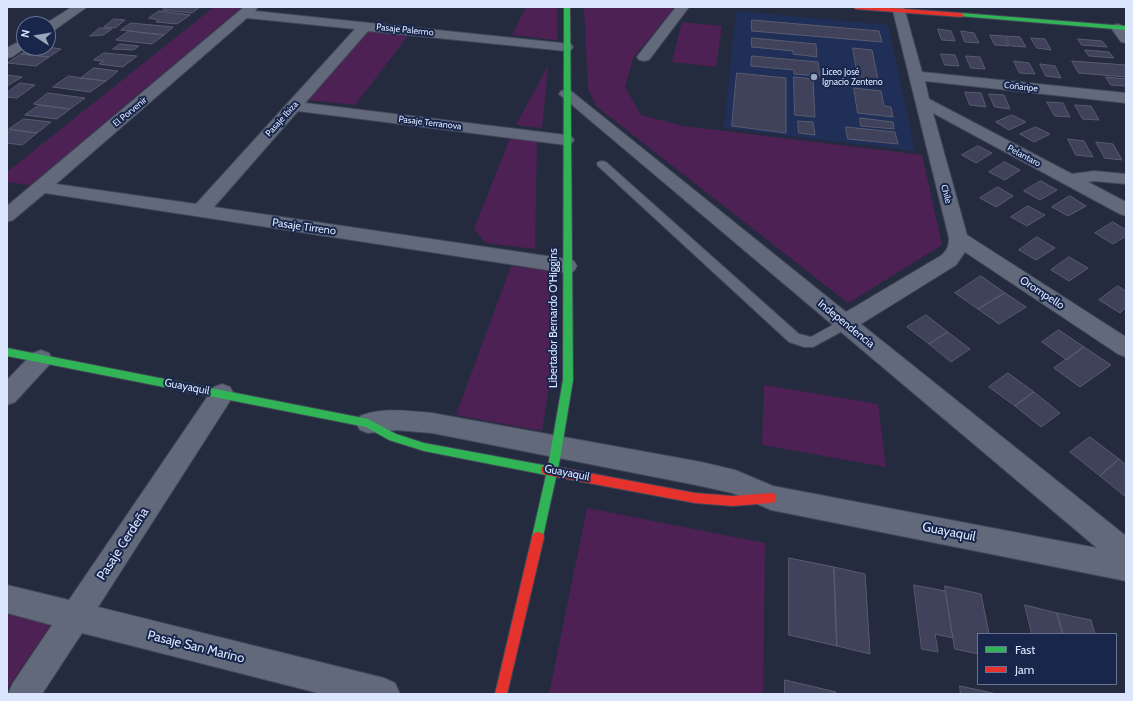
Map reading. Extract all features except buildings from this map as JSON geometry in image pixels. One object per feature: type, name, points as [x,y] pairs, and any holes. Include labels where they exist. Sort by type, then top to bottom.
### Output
[{"type":"street","points":[[56,23],[81,7]]},
{"type":"street","name":"Libertador Bernardo O'Higgins","points":[[501,694],[555,459],[568,380],[566,7]]},
{"type":"street","points":[[644,57],[683,7]]},
{"type":"street","points":[[856,7],[898,9],[1005,19],[1040,20]]},
{"type":"street","points":[[918,7],[1008,15],[1040,20],[1122,28],[1126,39]]},
{"type":"street","name":"Chile","points":[[898,9],[958,238]]},
{"type":"street","name":"Pasaje Palermo","points":[[248,10],[364,26],[566,47]]},
{"type":"street","name":"El Porvenir","points":[[7,216],[248,10]]},
{"type":"street","name":"Pasaje Ibiza","points":[[200,211],[364,26]]},
{"type":"street","points":[[7,54],[16,48]]},
{"type":"street","name":"Coñaripe","points":[[916,76],[1126,98]]},
{"type":"street","name":"Independencia","points":[[566,94],[1126,554]]},
{"type":"street","name":"Pelantaro","points":[[922,101],[1126,210]]},
{"type":"street","name":"Pasaje Terranova","points":[[294,106],[566,140]]},
{"type":"street","points":[[1070,180],[1094,176],[1126,179]]},
{"type":"street","name":"Pasaje Tirreno","points":[[41,187],[567,266]]},
{"type":"street","points":[[845,323],[949,260],[956,251],[958,246],[958,238]]},
{"type":"street","name":"Orompello","points":[[958,238],[1126,348]]},
{"type":"street","name":"Guayaquil","points":[[7,352],[368,423],[396,420],[415,421],[555,459],[718,477],[735,482],[771,498],[1126,568]]},
{"type":"street","points":[[7,395],[41,359]]},
{"type":"street","name":"Pasaje Cerdeña","points":[[24,694],[222,394]]},
{"type":"street","name":"Pasaje San Marino","points":[[7,599],[384,694]]},
{"type":"lane","points":[[602,164],[794,338],[804,342],[813,342],[845,323]]},
{"type":"shaded area","points":[[214,7],[242,7],[30,185],[7,182],[7,172]]},
{"type":"shaded area","points":[[526,7],[557,7],[557,40],[512,35]]},
{"type":"shaded area","points":[[584,7],[675,7],[633,58],[625,87],[641,115],[683,126],[922,155],[942,245],[848,303],[596,106],[588,89]]},
{"type":"shaded area","name":"Liceo José Ignacio Zenteno","points":[[736,11],[888,25],[915,151],[724,128]]},
{"type":"shaded area","points":[[682,22],[722,26],[716,67],[672,62]]},
{"type":"shaded area","points":[[368,29],[410,33],[355,105],[308,100]]},
{"type":"shaded area","points":[[548,66],[542,128],[516,125]]},
{"type":"shaded area","points":[[510,138],[537,142],[535,249],[486,243],[474,229]]},
{"type":"shaded area","points":[[511,266],[549,270],[552,369],[542,431],[456,415]]},
{"type":"shaded area","points":[[764,385],[878,404],[886,467],[762,445]]},
{"type":"shaded area","points":[[587,508],[765,543],[763,694],[549,694]]},
{"type":"shaded area","points":[[7,609],[53,621],[7,689]]},
{"type":"traffic: fast","points":[[538,537],[555,459],[568,380],[567,7]]},
{"type":"traffic: fast","points":[[961,15],[1126,28]]},
{"type":"traffic: fast","points":[[7,352],[368,423],[393,437],[424,447],[546,470]]},
{"type":"traffic: jam","points":[[856,7],[961,15]]},
{"type":"traffic: jam","points":[[546,470],[695,498],[733,501],[771,498]]},
{"type":"traffic: jam","points":[[501,694],[538,537]]},
{"type":"place","name":"Liceo José Ignacio Zenteno","points":[[814,77]]}]
